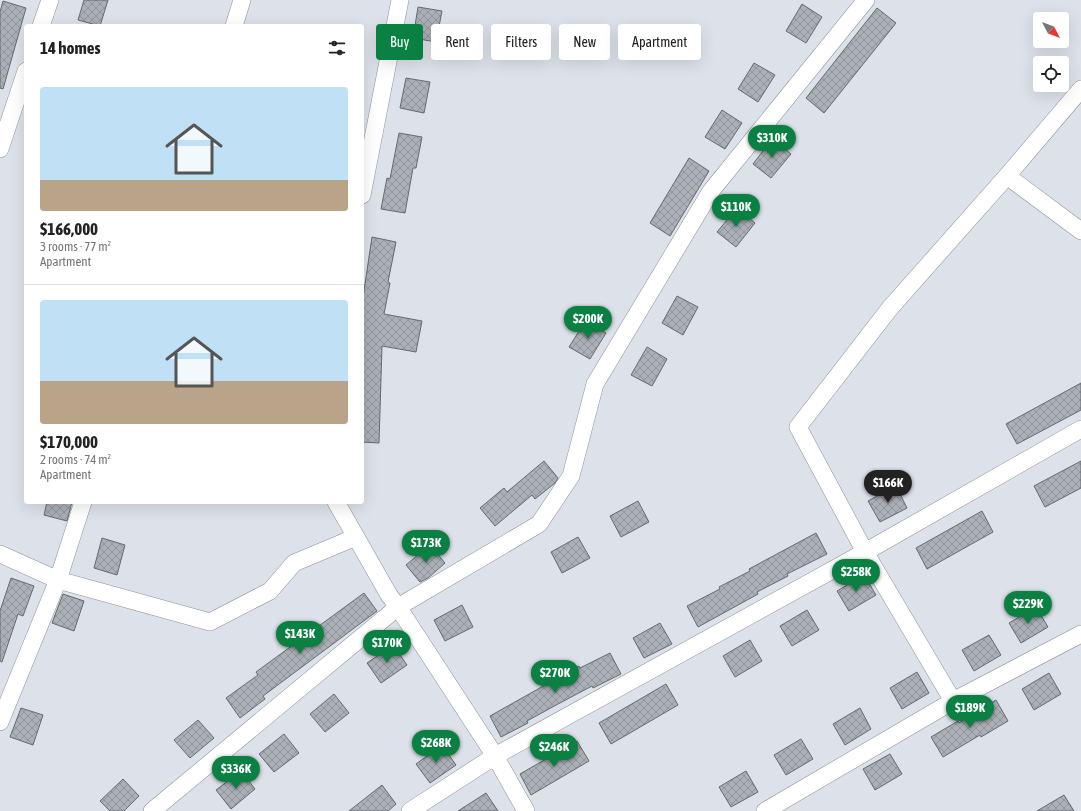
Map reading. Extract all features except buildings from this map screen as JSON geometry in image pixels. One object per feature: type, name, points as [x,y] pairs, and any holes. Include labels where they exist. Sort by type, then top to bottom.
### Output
[{"type":"street","points":[[42,24],[50,0]]},
{"type":"street","points":[[235,24],[242,0]]},
{"type":"street","points":[[364,185],[400,0]]},
{"type":"street","points":[[152,811],[398,607],[539,524],[571,476],[595,384],[711,191],[866,0]]},
{"type":"street","points":[[0,149],[24,77]]},
{"type":"street","points":[[953,701],[865,552],[798,427],[890,308],[1007,176],[1081,89]]},
{"type":"street","points":[[1007,176],[1081,231]]},
{"type":"street","points":[[410,811],[495,756],[865,552],[1081,429]]},
{"type":"street","points":[[0,722],[58,580],[82,504]]},
{"type":"street","points":[[337,504],[389,595],[495,756],[526,811]]},
{"type":"street","points":[[0,554],[58,580],[210,622],[270,591],[294,563],[356,537]]},
{"type":"street","points":[[765,811],[953,701],[1081,634]]}]
